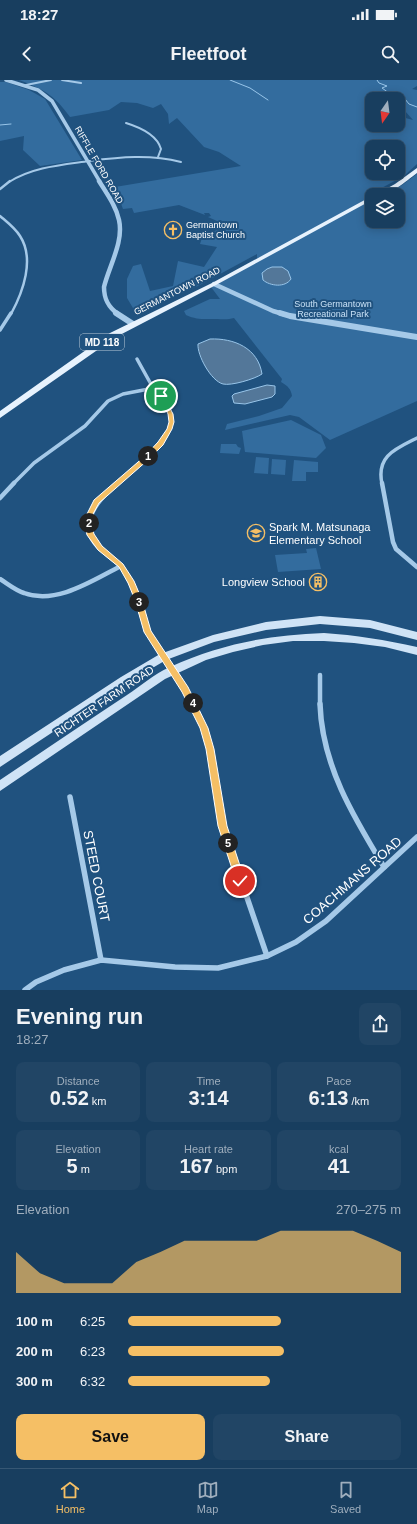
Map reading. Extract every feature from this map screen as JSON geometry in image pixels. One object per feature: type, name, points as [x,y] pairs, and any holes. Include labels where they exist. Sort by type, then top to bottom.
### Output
[{"type":"main road","points":[[391,188],[417,170]]},
{"type":"main road","name":"GERMANTOWN ROAD","points":[[0,415],[87,352],[133,324],[214,284],[365,202]]},
{"type":"main road","name":"RICHTER FARM ROAD","points":[[0,762],[124,680],[163,657],[213,639],[266,626],[320,620],[370,624],[417,636]]},
{"type":"main road","name":"RICHTER FARM ROAD","points":[[0,786],[118,705],[172,671],[218,652],[269,640],[324,636],[356,638],[388,643],[417,651]]},
{"type":"street","name":"RIFFLE FORD ROAD","points":[[6,80],[38,90],[52,101],[110,199],[119,220],[119,239],[104,284],[104,296],[111,309],[133,324]]},
{"type":"street","points":[[26,85],[51,80]]},
{"type":"street","points":[[62,80],[81,83]]},
{"type":"street","points":[[126,123],[134,125],[156,139],[162,148],[158,157]]},
{"type":"street","points":[[0,189],[10,181],[30,172],[56,166],[132,156],[158,157],[181,162]]},
{"type":"street","points":[[0,216],[20,235],[24,244],[28,262],[28,268],[16,305],[9,319],[0,330]]},
{"type":"street","points":[[214,284],[273,311],[290,316],[417,337]]},
{"type":"street","points":[[137,359],[154,388],[161,396],[171,414],[172,422],[160,443],[147,458],[96,502],[90,514],[90,535],[100,548],[121,566],[131,582],[139,600],[148,632],[185,690],[204,728],[210,749],[223,826],[267,956]]},
{"type":"street","points":[[0,498],[34,463],[85,426],[108,401],[123,394],[154,388]]},
{"type":"street","points":[[417,438],[389,453],[381,465],[380,470],[393,542],[396,549],[402,556],[417,567]]},
{"type":"street","points":[[0,579],[28,595],[44,596],[58,594],[87,584],[121,566]]},
{"type":"street","points":[[320,675],[321,722],[335,777],[357,822],[384,867]]},
{"type":"street","name":"STEED COURT","points":[[70,797],[101,960]]},
{"type":"street","name":"COACHMANS ROAD","points":[[25,990],[36,982],[64,970],[101,960],[175,967],[218,968],[267,956],[296,942],[326,921],[417,837]]},
{"type":"green space","name":"South Germantown Recreational Park","points":[[19,80],[417,80],[417,86],[412,89],[417,90],[417,164],[405,175],[405,140],[365,140],[365,180],[396,180],[382,188],[365,188],[365,228],[405,228],[405,188],[396,188],[417,174],[417,401],[330,440],[299,417],[290,415],[225,430],[227,424],[259,416],[282,408],[292,396],[291,391],[281,382],[282,379],[234,318],[204,319],[190,317],[186,315],[184,311],[210,299],[220,299],[211,287],[266,257],[257,258],[257,254],[198,286],[136,313],[127,298],[127,279],[133,266],[141,264],[150,291],[173,286],[178,261],[204,267],[217,247],[200,244],[202,238],[226,225],[208,217],[211,216],[209,213],[204,213],[205,215],[179,205],[134,213],[132,208],[123,209],[115,187],[241,166],[219,152],[204,147],[177,118],[169,124],[168,114],[161,104],[153,108],[137,103],[121,102],[109,110],[70,117],[54,98],[42,90]]},
{"type":"green space","points":[[0,82],[6,82],[29,90],[45,99],[82,160],[40,166],[23,150],[24,136],[0,141]]},
{"type":"green space","points":[[291,420],[321,435],[326,448],[316,458],[245,452],[242,431]]},
{"type":"green space","points":[[221,444],[236,444],[241,448],[239,454],[220,453]]},
{"type":"green space","points":[[256,457],[269,458],[268,474],[254,473]]},
{"type":"green space","points":[[272,459],[286,460],[285,475],[271,474]]},
{"type":"green space","points":[[294,460],[318,462],[318,472],[306,472],[306,481],[292,481]]},
{"type":"green space","points":[[316,548],[321,569],[278,572],[275,555],[307,553],[306,549]]},
{"type":"shaded area","points":[[272,267],[282,267],[288,271],[291,279],[285,284],[281,285],[269,284],[263,280],[262,273]]},
{"type":"shaded area","points":[[210,339],[228,340],[244,346],[256,357],[262,374],[243,382],[223,384],[218,382],[202,361],[198,349],[198,344]]},
{"type":"shaded area","points":[[267,385],[275,386],[275,394],[272,397],[245,404],[234,403],[232,396],[234,394]]},
{"type":"waterway","points":[[230,80],[250,88],[268,100]]},
{"type":"waterway","points":[[377,80],[379,83],[387,86],[382,88],[393,96],[405,99],[409,104],[417,107]]},
{"type":"waterway","points":[[0,125],[11,124]]},
{"type":"place","name":"Germantown Baptist Church","points":[[173,230]]},
{"type":"place","name":"Spark M. Matsunaga Elementary School","points":[[256,533]]},
{"type":"place","name":"Longview School","points":[[318,582]]},
{"type":"route","points":[[161,396],[171,414],[172,422],[169,429],[160,443],[147,458],[96,502],[90,514],[90,535],[100,548],[121,566],[131,582],[139,600],[148,632],[172,671],[178,678],[193,704],[204,728],[210,749],[223,826],[240,881]]}]
